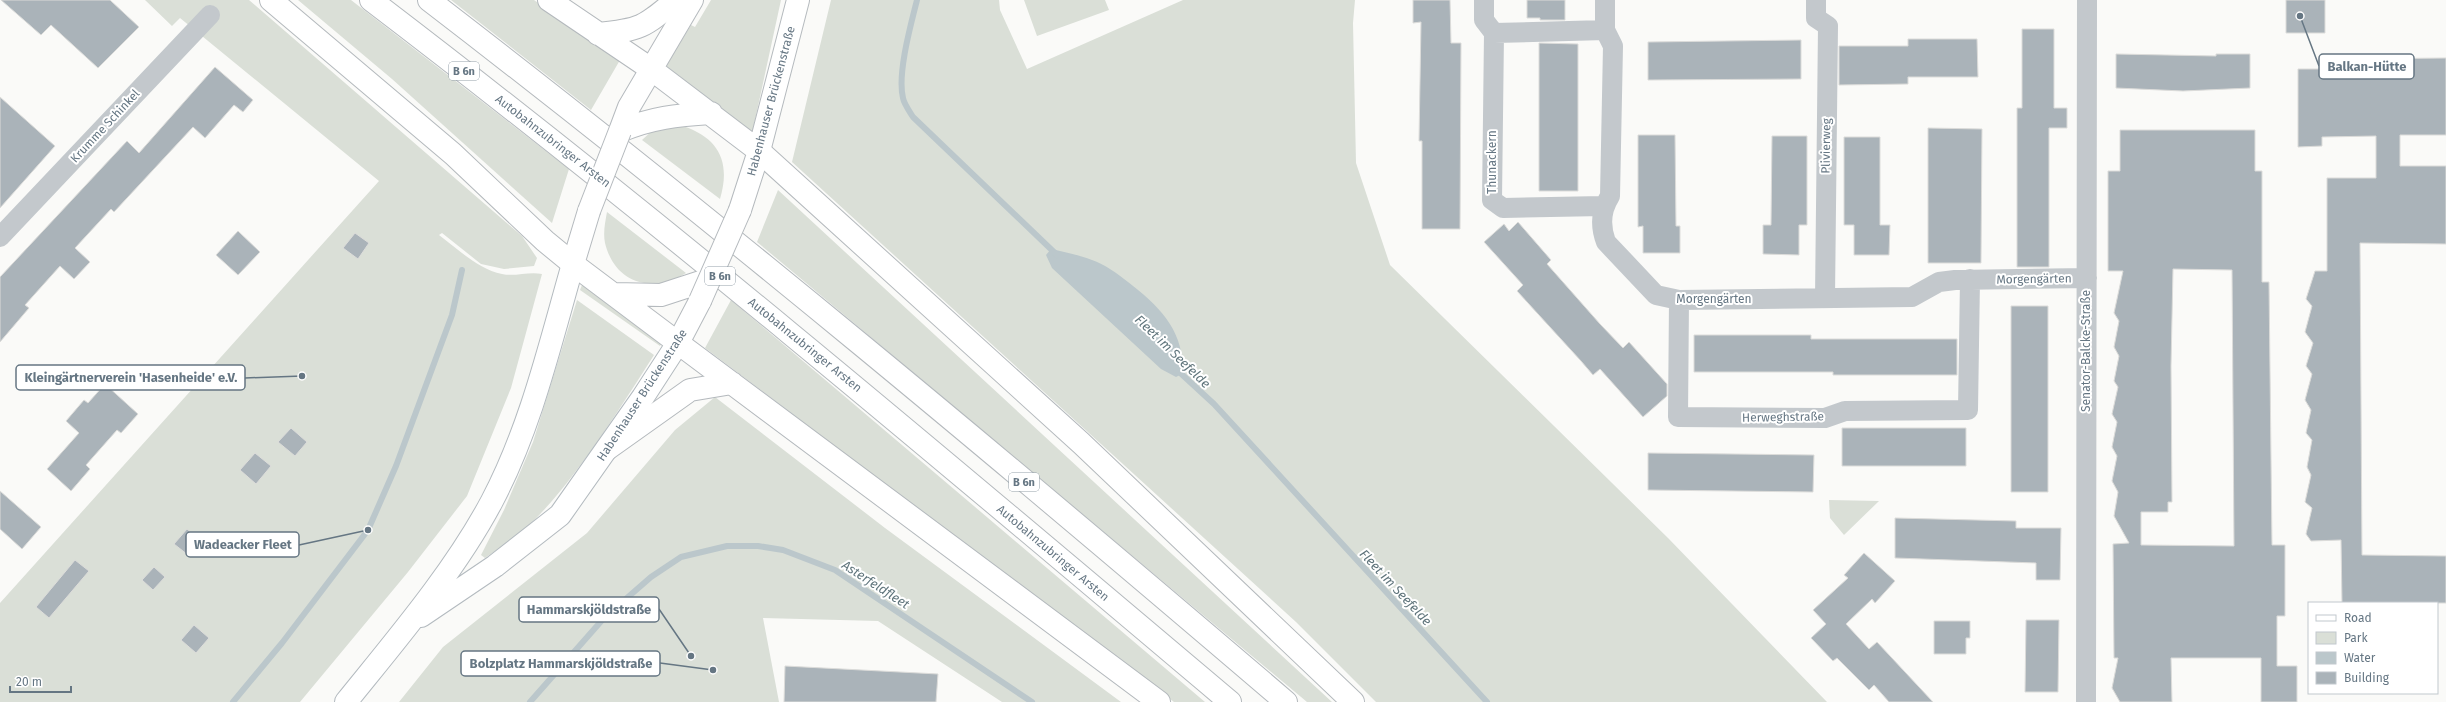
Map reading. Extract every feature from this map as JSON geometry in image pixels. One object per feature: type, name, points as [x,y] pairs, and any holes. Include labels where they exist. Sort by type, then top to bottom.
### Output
[{"type":"main road","points":[[271,0],[453,154],[545,241],[573,264],[1159,702]]},
{"type":"main road","name":"Autobahnzubringer Arsten","points":[[371,0],[618,193],[810,348],[1230,702]]},
{"type":"main road","name":"B 6n","points":[[429,0],[556,98],[787,282],[1286,702]]},
{"type":"main road","points":[[549,0],[651,69],[711,113],[759,151],[1082,443],[1353,702]]},
{"type":"main road","name":"Habenhauser Brückenstraße","points":[[409,625],[495,566],[560,515],[607,449],[678,343],[691,295],[710,279],[740,210],[759,151],[797,3]]},
{"type":"main road","points":[[598,34],[626,32],[639,28],[679,7]]},
{"type":"main road","points":[[679,7],[651,69],[637,113],[711,113]]},
{"type":"main road","name":"Habenhauser Brückenstraße","points":[[346,702],[409,625],[492,501],[519,440],[544,374],[573,264],[589,211],[620,131],[637,113]]},
{"type":"main road","points":[[615,294],[691,295]]},
{"type":"main road","points":[[607,449],[690,390],[732,383]]},
{"type":"street","points":[[1484,0],[1484,20],[1494,33],[1606,30]]},
{"type":"street","name":"Morgengärten","points":[[1605,0],[1606,30],[1613,46],[1610,196],[1604,206],[1603,231],[1606,242],[1656,295],[1679,300],[1912,297],[1939,282],[1970,279],[2087,278]]},
{"type":"street","name":"Plivierweg","points":[[1816,0],[1816,18],[1828,26],[1825,298]]},
{"type":"street","name":"Senator-Balcke-Straße","points":[[2086,702],[2087,0]]},
{"type":"street","name":"Krumme Schinkel","points":[[0,237],[210,15]]},
{"type":"street","name":"Thunackern","points":[[1494,33],[1492,200],[1503,208],[1604,206]]},
{"type":"street","name":"Herweghstraße","points":[[1679,300],[1678,417],[1825,418],[1845,411],[1968,410],[1970,279]]},
{"type":"green space","points":[[145,0],[249,0],[522,236],[537,258],[534,266],[504,269],[481,264],[442,233],[439,235],[469,258],[493,272],[507,275],[532,273],[542,274],[511,388],[467,496],[408,572],[300,702],[0,702],[0,603],[379,181],[180,18],[172,26]]},
{"type":"green space","points":[[298,0],[351,0],[569,169],[552,223],[392,79]]},
{"type":"green space","points":[[451,0],[534,0],[620,60],[591,110]]},
{"type":"green space","points":[[711,0],[781,0],[752,134],[664,69],[691,25],[695,27]]},
{"type":"green space","points":[[831,0],[999,0],[1000,10],[1027,69],[1183,0],[1355,0],[1353,23],[1356,163],[1390,265],[1668,538],[1827,702],[1376,702],[1296,622],[792,162]]},
{"type":"green space","points":[[1024,0],[1105,0],[1109,10],[1037,36]]},
{"type":"green space","points":[[683,126],[706,137],[719,153],[723,163],[724,174],[720,199],[642,140],[654,129]]},
{"type":"green space","points":[[778,190],[1332,702],[1307,702],[757,242]]},
{"type":"green space","points":[[607,212],[686,273],[661,283],[649,284],[626,276],[617,268],[610,257],[605,243],[604,232]]},
{"type":"green space","points":[[584,280],[664,339],[660,346],[580,290]]},
{"type":"green space","points":[[577,300],[654,355],[594,447],[560,492],[524,530],[485,558],[481,555],[504,510],[533,442]]},
{"type":"green space","points":[[731,300],[1205,702],[1174,702],[705,348]]},
{"type":"green space","points":[[715,397],[885,528],[1121,702],[1002,702],[878,621],[763,618],[779,702],[399,702],[443,647],[587,533],[675,430]]},
{"type":"green space","points":[[1829,500],[1879,501],[1844,535],[1830,518]]},
{"type":"water","points":[[1051,249],[1092,260],[1101,264],[1124,279],[1150,301],[1168,321],[1175,333],[1180,345],[1182,374],[1176,377],[1161,369],[1052,268],[1046,255]]},
{"type":"building","points":[[1,0],[110,0],[139,27],[98,68],[51,25],[41,35]]},
{"type":"building","points":[[1413,0],[1450,0],[1451,43],[1461,43],[1460,229],[1422,229],[1422,141],[1419,141],[1421,22],[1413,23]]},
{"type":"building","points":[[1527,0],[1565,0],[1565,20],[1540,20],[1540,18],[1527,18]]},
{"type":"building","points":[[2286,0],[2325,0],[2325,33],[2286,33]]},
{"type":"building","points":[[2022,29],[2054,29],[2054,108],[2067,108],[2067,128],[2049,128],[2049,267],[2017,267],[2017,108],[2022,108]]},
{"type":"building","points":[[1908,39],[1977,39],[1978,77],[1908,77],[1908,84],[1839,85],[1839,46],[1908,46]]},
{"type":"building","points":[[1801,40],[1801,79],[1648,80],[1648,42]]},
{"type":"building","points":[[1539,43],[1578,44],[1578,191],[1539,191]]},
{"type":"building","points":[[2116,54],[2216,56],[2216,54],[2250,54],[2250,88],[2183,91],[2116,88]]},
{"type":"building","points":[[2446,58],[2446,135],[2400,135],[2400,166],[2446,166],[2446,244],[2360,243],[2362,555],[2446,556],[2446,603],[2342,602],[2341,540],[2311,541],[2306,534],[2312,508],[2305,502],[2311,475],[2307,467],[2312,440],[2306,433],[2311,410],[2305,400],[2312,374],[2306,366],[2313,343],[2305,332],[2312,306],[2306,299],[2315,271],[2327,271],[2327,178],[2376,178],[2376,136],[2322,137],[2322,146],[2298,147],[2298,69],[2343,69],[2343,59]]},
{"type":"building","points":[[215,67],[253,100],[243,112],[234,105],[205,138],[193,127],[114,212],[111,209],[75,248],[90,262],[74,279],[60,266],[25,305],[29,308],[0,342],[0,277],[127,141],[139,153]]},
{"type":"building","points":[[0,97],[55,146],[0,208]]},
{"type":"building","points":[[1928,128],[1982,129],[1981,263],[1928,263]]},
{"type":"building","points":[[2120,130],[2255,130],[2255,171],[2262,171],[2262,282],[2269,282],[2272,545],[2285,545],[2285,616],[2277,616],[2277,666],[2297,666],[2297,702],[2261,702],[2261,658],[2171,658],[2172,702],[2120,702],[2112,688],[2118,658],[2114,658],[2113,544],[2129,543],[2114,516],[2118,492],[2112,481],[2117,456],[2112,447],[2117,422],[2112,414],[2118,387],[2114,381],[2119,356],[2114,347],[2119,321],[2114,313],[2123,271],[2108,271],[2108,171],[2120,171]],"holes":[[[2173,269],[2232,270],[2234,546],[2141,545],[2141,512],[2168,512],[2168,502],[2172,502],[2171,366]]]},
{"type":"building","points":[[1638,135],[1675,135],[1676,226],[1680,226],[1680,253],[1643,253],[1643,226],[1638,227]]},
{"type":"building","points":[[1772,136],[1807,136],[1807,225],[1799,225],[1799,255],[1763,254],[1763,225],[1771,225]]},
{"type":"building","points":[[1844,137],[1880,137],[1880,225],[1890,225],[1889,255],[1854,255],[1854,225],[1844,225]]},
{"type":"building","points":[[1518,222],[1551,260],[1547,264],[1600,324],[1623,348],[1629,342],[1667,384],[1667,396],[1643,417],[1600,369],[1593,375],[1517,291],[1523,285],[1484,242],[1504,224],[1509,231]]},
{"type":"building","points":[[238,231],[260,252],[238,275],[216,255]]},
{"type":"building","points":[[355,233],[369,243],[358,259],[343,248]]},
{"type":"building","points":[[2011,306],[2048,306],[2048,492],[2011,492]]},
{"type":"building","points":[[1694,335],[1811,335],[1811,339],[1957,339],[1957,375],[1833,375],[1833,372],[1694,372]]},
{"type":"building","points":[[105,384],[138,414],[121,433],[117,430],[86,465],[90,469],[71,491],[47,469],[79,433],[66,421],[84,400],[88,403]]},
{"type":"building","points":[[291,428],[307,442],[295,456],[278,442]]},
{"type":"building","points":[[1842,428],[1966,428],[1966,466],[1842,466]]},
{"type":"building","points":[[255,453],[271,466],[256,484],[240,470]]},
{"type":"building","points":[[1648,453],[1814,455],[1813,492],[1648,490]]},
{"type":"building","points":[[0,491],[41,527],[22,549],[0,529]]},
{"type":"building","points":[[1895,518],[2016,521],[2016,528],[2061,528],[2060,580],[2036,580],[2036,563],[1895,558]]},
{"type":"building","points":[[187,529],[200,540],[188,555],[174,544]]},
{"type":"building","points":[[1864,553],[1895,581],[1875,603],[1872,599],[1846,624],[1869,649],[1877,642],[1933,702],[1889,702],[1874,685],[1869,690],[1837,658],[1833,661],[1811,638],[1826,624],[1813,610],[1848,578],[1844,575]]},
{"type":"building","points":[[75,560],[89,571],[49,618],[36,607]]},
{"type":"building","points":[[154,567],[165,577],[153,590],[142,580]]},
{"type":"building","points":[[2026,620],[2059,620],[2058,692],[2025,692]]},
{"type":"building","points":[[1934,621],[1970,621],[1970,638],[1966,638],[1966,654],[1934,654]]},
{"type":"building","points":[[194,625],[209,638],[196,653],[181,640]]},
{"type":"building","points":[[785,666],[938,674],[936,702],[784,702]]},
{"type":"waterway","name":"Fleet im Seefelde","points":[[917,0],[903,63],[902,88],[903,98],[906,105],[913,117],[1057,255]]},
{"type":"waterway","points":[[233,702],[282,643],[368,530],[396,466],[452,315],[462,270]]},
{"type":"waterway","name":"Fleet im Seefelde","points":[[1176,369],[1214,404],[1487,702]]},
{"type":"waterway","name":"Asterfeldfleet","points":[[530,702],[604,618],[651,577],[681,557],[727,546],[758,546],[783,550],[835,570],[1032,702]]},
{"type":"place","name":"Balkan-Hütte","points":[[2300,16]]},
{"type":"place","name":"Kleingärtnerverein 'Hasenheide' e.V.","points":[[302,376]]},
{"type":"place","name":"Wadeacker Fleet","points":[[368,530]]},
{"type":"place","name":"Hammarskjöldstraße","points":[[691,656]]},
{"type":"place","name":"Bolzplatz Hammarskjöldstraße","points":[[713,670]]}]
